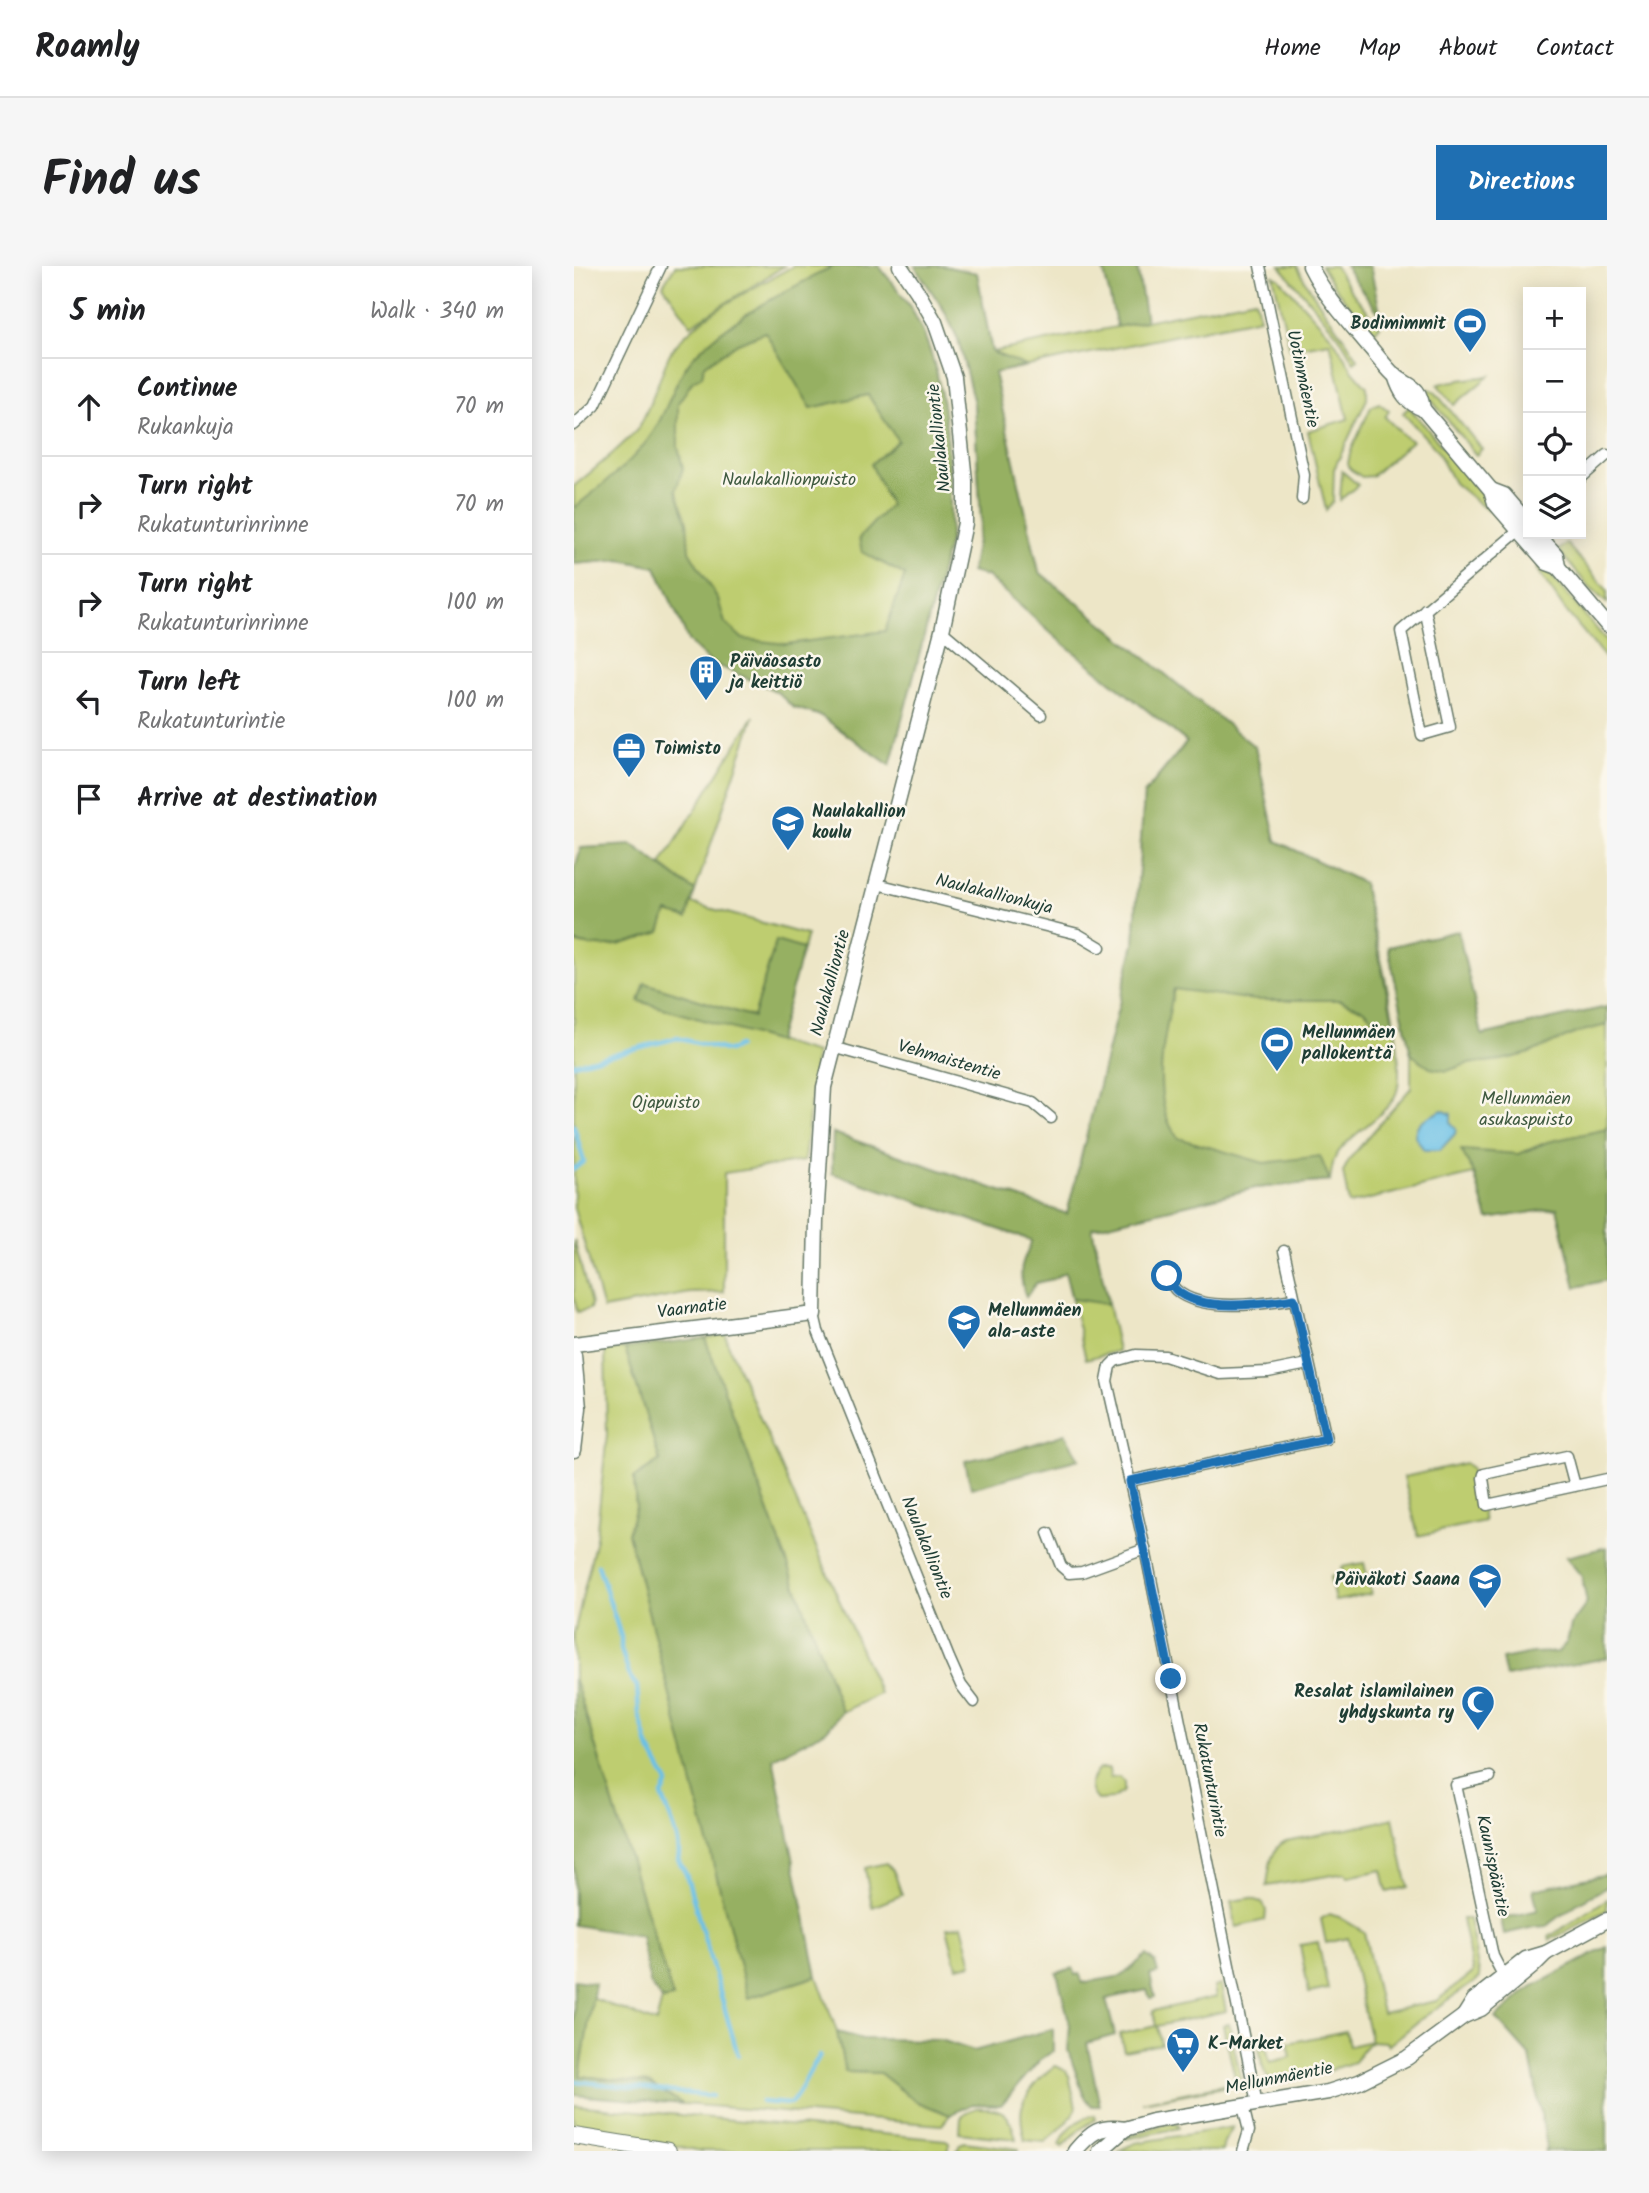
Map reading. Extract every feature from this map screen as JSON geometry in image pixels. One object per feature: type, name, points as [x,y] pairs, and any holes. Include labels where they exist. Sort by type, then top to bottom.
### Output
[{"type":"main road","points":[[574,2136],[668,2151]]},
{"type":"street","points":[[574,425],[595,406],[661,266]]},
{"type":"street","name":"Naulakalliontie","points":[[900,266],[926,305],[943,341],[951,368],[958,401],[965,481],[965,523],[942,631],[833,1047],[821,1109],[814,1314],[818,1331],[949,1658],[961,1685],[974,1702]]},
{"type":"street","name":"Uotinmäentie","points":[[1260,266],[1304,475],[1302,499]]},
{"type":"street","points":[[1310,266],[1340,312],[1395,375],[1409,383],[1421,397],[1423,409],[1492,490],[1495,503],[1523,523]]},
{"type":"street","points":[[1583,476],[1607,456]]},
{"type":"street","points":[[1425,609],[1450,727],[1422,735],[1401,631],[1425,609],[1523,527]]},
{"type":"street","points":[[1534,539],[1547,563],[1558,567],[1607,625]]},
{"type":"street","points":[[1542,539],[1556,555],[1558,567]]},
{"type":"street","points":[[942,631],[1041,715]]},
{"type":"street","name":"Naulakallionkuja","points":[[877,884],[1078,934],[1100,947]]},
{"type":"street","name":"Vehmaistentie","points":[[833,1047],[1033,1103],[1051,1118]]},
{"type":"street","points":[[1130,1481],[1326,1439],[1284,1251]]},
{"type":"street","points":[[1167,1276],[1175,1289],[1186,1297],[1218,1305],[1261,1305],[1294,1299]]},
{"type":"street","name":"Vaarnatie","points":[[574,1344],[814,1314]]},
{"type":"street","points":[[574,1355],[579,1408],[574,1450]]},
{"type":"street","name":"Rukatunturintie","points":[[1243,2151],[1249,2131],[1250,2105],[1145,1549],[1107,1381],[1110,1366],[1115,1361],[1136,1355],[1165,1356],[1220,1374],[1268,1373],[1308,1364]]},
{"type":"street","points":[[1575,1486],[1567,1456],[1485,1474],[1483,1478],[1487,1505],[1575,1486],[1607,1479]]},
{"type":"street","points":[[1048,1533],[1061,1566],[1069,1573],[1082,1572],[1145,1549]]},
{"type":"street","name":"Kaunispääntie","points":[[1490,1777],[1456,1785],[1493,1956],[1506,1981]]},
{"type":"street","name":"Mellunmäentie","points":[[1100,2151],[1125,2129],[1153,2121],[1328,2092],[1359,2082],[1407,2058],[1464,2016],[1474,2000],[1506,1981],[1525,1959],[1546,1953],[1607,1920]]},
{"type":"street","name":"Mellunmäentie","points":[[1075,2151],[1093,2132],[1109,2126],[1125,2129]]},
{"type":"green space","points":[[675,266],[784,266],[691,325],[663,285]]},
{"type":"green space","name":"Naulakallionpuisto","points":[[793,266],[879,266],[914,314],[926,339],[941,394],[950,481],[950,537],[890,765],[821,716],[793,707],[776,691],[710,662],[689,642],[656,567],[621,560],[574,564],[574,486],[636,431],[669,355],[693,328],[708,316]]},
{"type":"green space","points":[[833,266],[879,266],[902,295],[926,339],[935,366],[946,423],[950,537],[890,765],[821,716],[793,707],[776,691],[710,662],[689,642],[656,567],[621,560],[574,564],[574,508],[644,445],[658,424],[689,362],[727,328],[762,305]],"holes":[[[765,332],[811,408],[868,395],[898,441],[871,464],[890,505],[859,538],[862,552],[905,575],[885,631],[786,644],[743,639],[725,623],[718,599],[689,551],[687,522],[676,490],[683,468],[678,447],[678,403],[693,381],[702,376],[704,366],[738,343]]]},
{"type":"green space","points":[[915,266],[943,266],[977,273],[992,352],[1255,299],[1260,318],[994,373],[1039,572],[1255,747],[1276,841],[1363,883],[1394,1023],[1399,1077],[1396,1094],[1384,1110],[1342,1148],[1334,1161],[1330,1181],[1255,1188],[1092,1228],[1118,1351],[1086,1359],[1060,1250],[832,1173],[833,1133],[1067,1214],[1134,944],[1144,794],[1187,742],[1059,640],[987,576],[971,572],[981,520],[974,403],[958,339],[944,310]]},
{"type":"green space","points":[[915,266],[943,266],[977,273],[992,352],[1026,366],[994,373],[1039,572],[1255,747],[1276,841],[1363,883],[1394,1025],[1382,1030],[1365,1010],[1340,1000],[1255,1000],[1174,989],[1163,1045],[1161,1086],[1163,1105],[1178,1138],[1264,1163],[1320,1156],[1330,1181],[1255,1188],[1092,1228],[1108,1304],[1072,1299],[1065,1272],[1053,1279],[1036,1283],[1026,1297],[1021,1271],[1031,1240],[832,1173],[833,1133],[1067,1214],[1134,944],[1144,794],[1187,742],[1059,640],[987,576],[971,572],[981,520],[974,403],[958,339],[944,310]]},
{"type":"green space","points":[[1137,266],[1146,321],[1117,327],[1103,268]]},
{"type":"green space","points":[[1280,266],[1297,266],[1310,290],[1358,359],[1354,362],[1338,335]]},
{"type":"green space","points":[[1321,266],[1335,266],[1350,290],[1380,326],[1375,332],[1345,301]]},
{"type":"green space","points":[[1346,266],[1370,266],[1381,316],[1353,278]]},
{"type":"green space","points":[[1273,275],[1279,278],[1332,337],[1353,371],[1367,387],[1367,399],[1334,469],[1333,501],[1326,510],[1308,431],[1348,419],[1330,342],[1290,349]]},
{"type":"green space","points":[[1489,376],[1454,405],[1438,385],[1454,381]]},
{"type":"green space","points":[[1430,389],[1482,449],[1476,455],[1428,396],[1426,393]]},
{"type":"green space","points":[[1379,403],[1389,411],[1385,417],[1412,441],[1372,476],[1362,477],[1350,469],[1350,453],[1371,407]]},
{"type":"green space","points":[[1409,407],[1491,505],[1488,511],[1454,483],[1436,449],[1403,413]]},
{"type":"green space","points":[[1342,471],[1358,485],[1340,500]]},
{"type":"green space","points":[[1566,543],[1607,590],[1607,603],[1589,587],[1558,550]]},
{"type":"green space","points":[[1542,565],[1607,641],[1607,660],[1565,610],[1537,569]]},
{"type":"green space","points":[[754,716],[695,891],[661,865]]},
{"type":"green space","points":[[632,845],[695,891],[687,918],[667,912],[660,932],[617,945],[597,946],[574,942],[574,871],[581,848]]},
{"type":"green space","name":"Ojapuisto","points":[[691,903],[807,935],[803,949],[776,942],[753,1017],[645,983],[639,1001],[816,1053],[804,1161],[724,1173],[724,1292],[690,1293],[603,1309],[574,1208],[574,942],[607,946],[638,940],[660,932],[666,912],[687,917]]},
{"type":"green space","name":"Mellunmäen asukaspuisto","points":[[1458,931],[1482,1035],[1607,1007],[1607,1280],[1576,1287],[1557,1208],[1488,1219],[1474,1174],[1349,1204],[1343,1172],[1350,1158],[1411,1088],[1411,1054],[1388,947]]},
{"type":"green space","points":[[1458,931],[1482,1035],[1607,1007],[1607,1025],[1579,1032],[1527,1054],[1467,1064],[1447,1071],[1430,1068],[1411,1054],[1388,947]]},
{"type":"green space","points":[[776,941],[803,949],[777,1042],[639,1001],[645,983],[753,1017]]},
{"type":"green space","points":[[1607,1129],[1607,1280],[1576,1287],[1557,1208],[1488,1219],[1474,1173],[1461,1150],[1519,1154],[1547,1142]]},
{"type":"green space","points":[[574,1240],[591,1304],[590,1309],[577,1312],[574,1295]]},
{"type":"green space","points":[[726,1334],[727,1342],[880,1694],[842,1712],[705,1338]]},
{"type":"green space","points":[[705,1338],[842,1712],[826,1731],[773,1758],[817,1976],[748,1998],[628,1533],[636,1507],[634,1478],[660,1461],[625,1348]]},
{"type":"green space","points":[[625,1348],[660,1461],[634,1478],[636,1507],[628,1533],[749,1998],[817,1976],[837,2032],[845,2072],[880,2073],[915,2101],[950,2115],[942,2125],[683,2104],[648,2083],[580,2076],[592,1998],[656,2023],[662,2000],[673,1998],[574,1677],[574,1634],[596,1538],[607,1434],[605,1351]]},
{"type":"green space","points":[[1065,1434],[1079,1459],[971,1488],[965,1461],[1015,1450]]},
{"type":"green space","points":[[1465,1463],[1471,1468],[1484,1521],[1418,1536],[1404,1477]]},
{"type":"green space","points":[[1607,1547],[1607,1658],[1506,1677],[1502,1659],[1532,1653],[1558,1652],[1567,1642],[1571,1625],[1587,1603],[1582,1577],[1566,1557]]},
{"type":"green space","points":[[1364,1563],[1371,1594],[1335,1601],[1330,1577],[1343,1574],[1341,1567]]},
{"type":"green space","points":[[574,1677],[673,1998],[662,2000],[650,1983],[641,1936],[574,1925]]},
{"type":"green space","points":[[1099,1769],[1109,1769],[1110,1778],[1119,1777],[1124,1782],[1124,1791],[1112,1799],[1097,1800],[1091,1792],[1090,1784]]},
{"type":"green space","points":[[1393,1818],[1408,1887],[1387,1892],[1382,1870],[1348,1877],[1345,1873],[1267,1886],[1273,1854],[1286,1841]]},
{"type":"green space","points":[[886,1863],[894,1872],[902,1895],[872,1907],[865,1868]]},
{"type":"green space","points":[[1607,1874],[1607,1887],[1578,1903],[1547,1926],[1504,1934],[1501,1919],[1538,1910],[1533,1890]]},
{"type":"green space","points":[[1251,1898],[1263,1903],[1265,1920],[1236,1927],[1231,1901]]},
{"type":"green space","points":[[1607,1899],[1607,1910],[1550,1940],[1549,1937]]},
{"type":"green space","points":[[1329,1914],[1364,1932],[1382,2013],[1436,2001],[1473,1973],[1462,1919],[1469,1919],[1480,1978],[1388,2046],[1386,2042],[1371,2041],[1348,1938],[1326,1943],[1321,1919]]},
{"type":"green space","points":[[962,1925],[972,1964],[957,1967],[947,1928]]},
{"type":"green space","points":[[1318,1942],[1328,1989],[1309,1993],[1300,1945]]},
{"type":"green space","points":[[1607,1947],[1607,2151],[1545,2151],[1547,2147],[1530,2056],[1496,2018],[1528,1989]]},
{"type":"green space","points":[[1146,1955],[1155,1962],[1158,1973],[1150,1975],[1155,1997],[1150,1998],[1147,1990],[1106,1999],[1115,2035],[1087,2043],[1100,2106],[1092,2106],[1084,2096],[1068,2050],[1070,2025],[1057,1973],[1073,1968],[1075,1975],[1080,1974],[1082,1983],[1122,1976]]},
{"type":"green space","points":[[574,1980],[595,1983],[580,2076],[648,2083],[683,2104],[574,2095]]},
{"type":"green space","points":[[1221,1985],[1226,2011],[1157,2026],[1161,2044],[1124,2051],[1120,2034],[1156,2026],[1153,2011],[1216,1997],[1214,1987]]},
{"type":"green space","points":[[1229,2024],[1241,2079],[1239,2084],[1142,2102],[1236,2082],[1223,2025]]},
{"type":"green space","points":[[1053,2029],[1053,2051],[1040,2060],[1001,2105],[972,2104],[950,2115],[915,2101],[880,2073],[845,2072],[837,2032],[862,2039],[941,2040],[974,2051]]},
{"type":"green space","points":[[1346,2031],[1349,2046],[1371,2041],[1354,2062],[1325,2072],[1274,2083],[1265,2072],[1259,2049],[1266,2047],[1270,2062],[1291,2057],[1288,2043]]},
{"type":"green space","points":[[1056,2066],[1066,2071],[1069,2076],[1076,2107],[1073,2115],[1045,2142],[1025,2140],[1021,2122],[1024,2102],[1038,2081]]},
{"type":"green space","points":[[574,2105],[946,2140],[949,2142],[949,2151],[702,2151],[574,2127]]},
{"type":"green space","points":[[977,2108],[994,2109],[1005,2114],[1016,2139],[960,2133],[961,2118],[968,2111]]},
{"type":"green space","points":[[1095,2115],[1096,2119],[1079,2130],[1062,2147],[1060,2145],[1073,2126]]},
{"type":"green space","points":[[1178,2123],[1179,2128],[1126,2139],[1125,2137],[1162,2125]]},
{"type":"green space","points":[[1233,2127],[1222,2151],[1118,2151],[1135,2143]]},
{"type":"green space","points":[[964,2142],[1019,2149],[1019,2151],[957,2151]]},
{"type":"water","points":[[1442,1110],[1451,1114],[1455,1134],[1440,1150],[1424,1150],[1415,1137],[1418,1126],[1424,1119]]},
{"type":"waterway","points":[[574,1064],[677,1038],[729,1051],[738,1046]]},
{"type":"waterway","points":[[574,1126],[584,1162],[574,1169]]},
{"type":"waterway","points":[[598,1565],[621,1637],[621,1649],[630,1677],[637,1686],[639,1714],[648,1746],[668,1783],[662,1795],[676,1836],[678,1860],[686,1874],[738,2055]]},
{"type":"waterway","points":[[761,2102],[790,2104],[820,2056]]},
{"type":"waterway","points":[[574,2081],[712,2096]]},
{"type":"place","name":"Bodimimmit","points":[[1470,354]]},
{"type":"place","name":"Päiväosasto ja keittiö","points":[[706,702]]},
{"type":"place","name":"Toimisto","points":[[629,779]]},
{"type":"place","name":"Naulakallion koulu","points":[[788,852]]},
{"type":"place","name":"Mellunmäen pallokenttä","points":[[1277,1073]]},
{"type":"place","name":"Mellunmäen ala-aste","points":[[964,1351]]},
{"type":"place","name":"Päiväkoti Saana","points":[[1485,1610]]},
{"type":"place","name":"Resalat islamilainen yhdyskunta ry","points":[[1478,1732]]},
{"type":"place","name":"K-Market","points":[[1183,2074]]},
{"type":"route","points":[[1167,1276],[1175,1289],[1186,1297],[1218,1305],[1261,1305],[1294,1299],[1326,1439],[1130,1481],[1171,1679]]}]
